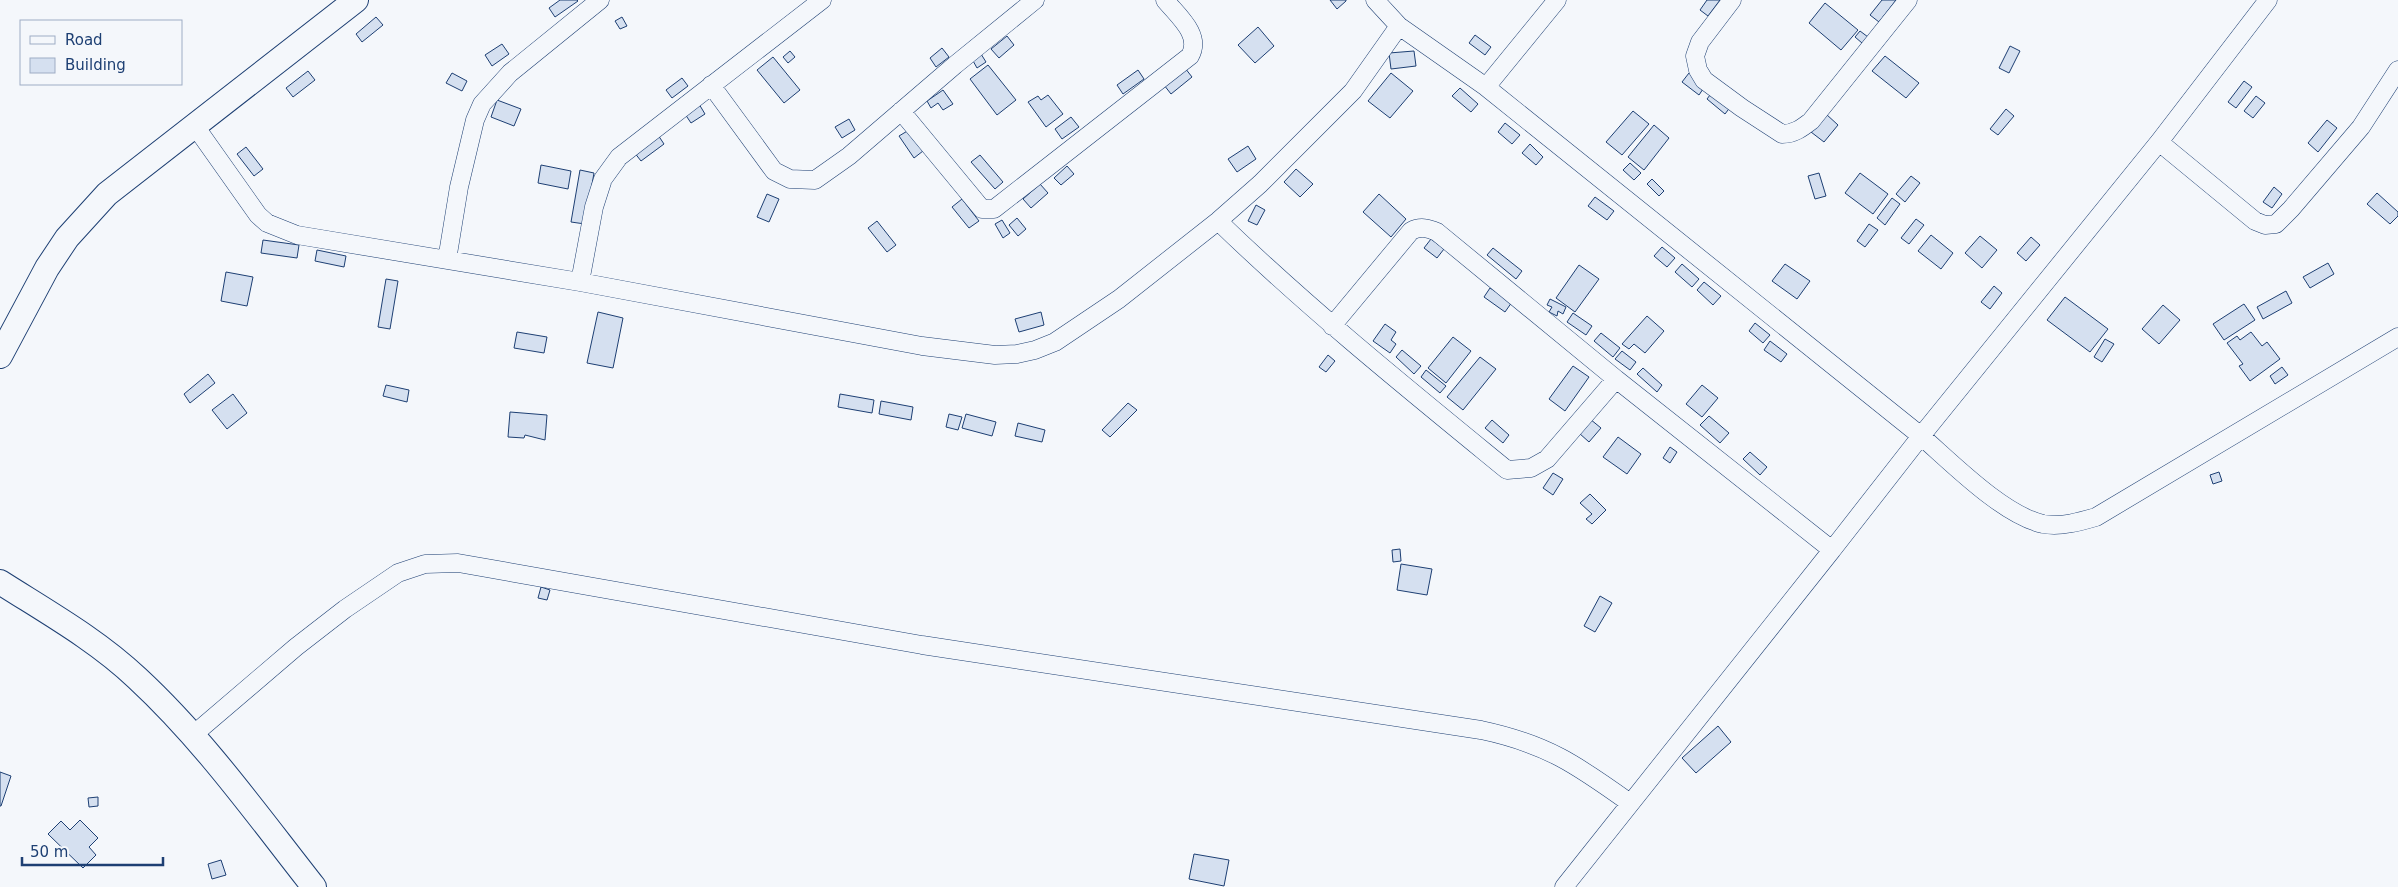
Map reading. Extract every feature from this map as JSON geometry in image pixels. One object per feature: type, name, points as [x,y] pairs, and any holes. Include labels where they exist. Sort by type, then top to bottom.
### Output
[{"type":"street","points":[[0,356],[28,299],[67,238],[108,194],[356,0]]},
{"type":"street","points":[[447,260],[459,187],[475,120],[482,104],[510,73],[600,0]]},
{"type":"street","points":[[580,282],[594,207],[603,179],[619,157],[822,0]]},
{"type":"street","points":[[711,85],[774,171],[798,180],[815,180],[827,173],[1035,0]]},
{"type":"street","points":[[901,111],[982,209],[994,209],[1190,56],[1194,44],[1192,34],[1165,0]]},
{"type":"street","points":[[1375,0],[1399,26],[1486,87],[1921,436],[1989,493],[2018,514],[2042,523],[2054,525],[2075,523],[2096,517],[2398,336]]},
{"type":"street","points":[[1486,87],[1557,0]]},
{"type":"street","points":[[1732,0],[1700,42],[1695,56],[1698,70],[1704,80],[1742,108],[1782,134],[1786,134],[1799,130],[1811,121],[1908,0]]},
{"type":"street","points":[[1564,887],[1921,436],[2159,142],[2266,1]]},
{"type":"street","points":[[195,126],[258,215],[267,223],[281,230],[313,239],[580,282],[922,346],[995,355],[1017,354],[1035,350],[1055,342],[1119,299],[1218,221],[1260,184],[1353,91],[1399,26]]},
{"type":"street","points":[[2159,142],[2254,221],[2265,225],[2276,224],[2306,193],[2361,126],[2398,70]]},
{"type":"street","points":[[1218,221],[1282,283],[1507,470],[1531,468],[1547,459],[1616,379]]},
{"type":"street","points":[[1332,326],[1411,231],[1421,228],[1437,232],[1616,379],[1832,550]]},
{"type":"street","points":[[192,735],[296,647],[345,609],[398,573],[425,564],[458,563],[922,645],[1481,730],[1532,744],[1556,754],[1580,767],[1630,803]]},
{"type":"street","points":[[0,582],[75,629],[136,677],[192,735],[314,887]]},
{"type":"building","points":[[560,0],[578,1],[555,17],[549,8]]},
{"type":"building","points":[[1330,0],[1346,0],[1346,1],[1337,9]]},
{"type":"building","points":[[1707,0],[1720,0],[1708,16],[1700,10]]},
{"type":"building","points":[[1882,0],[1896,0],[1879,22],[1870,15]]},
{"type":"building","points":[[1825,3],[1858,30],[1841,50],[1809,23]]},
{"type":"building","points":[[376,17],[383,25],[362,42],[356,34]]},
{"type":"building","points":[[622,17],[627,26],[620,29],[615,21]]},
{"type":"building","points":[[1258,27],[1274,46],[1255,63],[1238,45]]},
{"type":"building","points":[[1860,31],[1868,37],[1862,43],[1855,37]]},
{"type":"building","points":[[1475,35],[1491,47],[1485,55],[1469,43]]},
{"type":"building","points":[[1007,36],[1014,45],[999,58],[991,49]]},
{"type":"building","points":[[502,44],[509,54],[492,66],[485,55]]},
{"type":"building","points":[[2010,46],[2020,51],[2009,73],[1999,68]]},
{"type":"building","points":[[942,48],[949,57],[936,67],[930,58]]},
{"type":"building","points":[[790,51],[795,57],[788,63],[783,57]]},
{"type":"building","points":[[1414,51],[1416,66],[1391,69],[1389,53]]},
{"type":"building","points":[[981,54],[986,62],[977,68],[972,59]]},
{"type":"building","points":[[1885,56],[1919,83],[1906,98],[1872,71]]},
{"type":"building","points":[[773,57],[800,90],[784,103],[757,70]]},
{"type":"building","points":[[988,65],[1016,100],[997,115],[970,79]]},
{"type":"building","points":[[1185,68],[1192,77],[1171,94],[1164,85]]},
{"type":"building","points":[[1138,70],[1144,79],[1123,94],[1117,85]]},
{"type":"building","points":[[308,71],[315,80],[293,97],[286,88]]},
{"type":"building","points":[[452,73],[467,81],[462,91],[446,83]]},
{"type":"building","points":[[1391,73],[1413,91],[1390,118],[1368,101]]},
{"type":"building","points":[[1689,73],[1705,86],[1699,95],[1682,82]]},
{"type":"building","points":[[682,78],[688,86],[672,98],[666,90]]},
{"type":"building","points":[[2244,81],[2252,87],[2236,108],[2228,102]]},
{"type":"building","points":[[1460,88],[1478,104],[1471,112],[1452,96]]},
{"type":"building","points":[[943,90],[953,104],[943,110],[938,103],[931,108],[927,101]]},
{"type":"building","points":[[1713,91],[1731,106],[1725,114],[1707,99]]},
{"type":"building","points":[[1048,95],[1063,114],[1046,127],[1028,102],[1038,96],[1041,100]]},
{"type":"building","points":[[2256,96],[2265,103],[2253,118],[2244,111]]},
{"type":"building","points":[[497,100],[521,109],[514,126],[491,117]]},
{"type":"building","points":[[699,104],[705,114],[691,123],[685,114]]},
{"type":"building","points":[[2006,109],[2014,116],[1998,135],[1990,129]]},
{"type":"building","points":[[1633,111],[1649,124],[1622,155],[1606,142]]},
{"type":"building","points":[[1826,114],[1838,125],[1824,142],[1811,132]]},
{"type":"building","points":[[1071,117],[1079,127],[1062,139],[1055,129]]},
{"type":"building","points":[[849,119],[855,130],[842,138],[835,127]]},
{"type":"building","points":[[2327,120],[2337,128],[2318,152],[2308,143]]},
{"type":"building","points":[[1505,123],[1520,135],[1512,144],[1498,132]]},
{"type":"building","points":[[1654,125],[1669,138],[1644,170],[1628,157]]},
{"type":"building","points":[[909,130],[923,151],[914,158],[899,136]]},
{"type":"building","points":[[658,135],[664,144],[641,161],[634,152]]},
{"type":"building","points":[[1530,144],[1543,157],[1536,165],[1522,153]]},
{"type":"building","points":[[1248,146],[1256,159],[1237,172],[1228,159]]},
{"type":"building","points":[[246,147],[263,169],[254,176],[237,154]]},
{"type":"building","points":[[980,155],[1003,182],[995,189],[971,162]]},
{"type":"building","points":[[1630,163],[1641,173],[1634,180],[1623,170]]},
{"type":"building","points":[[541,165],[571,171],[568,189],[538,183]]},
{"type":"building","points":[[1067,166],[1074,174],[1061,185],[1054,178]]},
{"type":"building","points":[[1296,169],[1313,184],[1300,197],[1284,182]]},
{"type":"building","points":[[580,170],[594,173],[585,224],[571,222]]},
{"type":"building","points":[[1819,173],[1826,196],[1815,199],[1808,176]]},
{"type":"building","points":[[1860,173],[1888,194],[1873,214],[1845,193]]},
{"type":"building","points":[[1911,176],[1920,183],[1905,202],[1896,194]]},
{"type":"building","points":[[1652,179],[1664,191],[1659,196],[1647,184]]},
{"type":"building","points":[[1040,184],[1048,193],[1031,208],[1023,199]]},
{"type":"building","points":[[2274,187],[2282,194],[2272,208],[2263,202]]},
{"type":"building","points":[[2377,193],[2398,212],[2398,216],[2390,224],[2367,204]]},
{"type":"building","points":[[767,194],[779,199],[769,222],[757,217]]},
{"type":"building","points":[[1379,194],[1406,219],[1391,237],[1363,212]]},
{"type":"building","points":[[1595,197],[1614,211],[1607,220],[1588,206]]},
{"type":"building","points":[[1892,198],[1900,204],[1885,225],[1877,218]]},
{"type":"building","points":[[962,199],[979,221],[969,228],[952,207]]},
{"type":"building","points":[[1256,205],[1265,210],[1257,225],[1248,221]]},
{"type":"building","points":[[1017,218],[1026,229],[1018,236],[1009,225]]},
{"type":"building","points":[[1916,219],[1924,225],[1909,244],[1901,238]]},
{"type":"building","points":[[1002,220],[1010,233],[1003,238],[995,224]]},
{"type":"building","points":[[877,221],[896,245],[887,252],[868,228]]},
{"type":"building","points":[[1869,224],[1878,230],[1865,247],[1857,241]]},
{"type":"building","points":[[1931,235],[1953,253],[1941,269],[1918,251]]},
{"type":"building","points":[[1980,236],[1997,250],[1982,268],[1965,253]]},
{"type":"building","points":[[2031,237],[2040,245],[2026,261],[2017,253]]},
{"type":"building","points":[[1431,239],[1444,249],[1437,258],[1424,248]]},
{"type":"building","points":[[263,240],[299,245],[297,258],[261,253]]},
{"type":"building","points":[[1662,247],[1675,258],[1667,267],[1654,256]]},
{"type":"building","points":[[1493,248],[1522,271],[1516,279],[1487,255]]},
{"type":"building","points":[[317,250],[346,256],[344,267],[315,261]]},
{"type":"building","points":[[2328,263],[2334,274],[2310,288],[2303,277]]},
{"type":"building","points":[[1682,264],[1699,279],[1692,287],[1675,272]]},
{"type":"building","points":[[1785,264],[1810,281],[1797,299],[1772,281]]},
{"type":"building","points":[[1579,265],[1599,279],[1575,312],[1556,298]]},
{"type":"building","points":[[226,272],[253,277],[247,306],[221,301]]},
{"type":"building","points":[[386,279],[398,281],[390,329],[378,327]]},
{"type":"building","points":[[1704,282],[1721,296],[1713,305],[1697,290]]},
{"type":"building","points":[[1994,286],[2002,293],[1990,309],[1981,302]]},
{"type":"building","points":[[1490,288],[1512,302],[1505,312],[1484,297]]},
{"type":"building","points":[[2286,291],[2292,303],[2263,319],[2257,307]]},
{"type":"building","points":[[2065,297],[2108,329],[2090,352],[2047,320]]},
{"type":"building","points":[[1550,299],[1566,307],[1563,314],[1558,311],[1557,316],[1549,312],[1552,307],[1547,305]]},
{"type":"building","points":[[2244,304],[2255,320],[2224,340],[2213,324]]},
{"type":"building","points":[[2163,305],[2180,320],[2159,344],[2142,329]]},
{"type":"building","points":[[598,312],[623,318],[613,368],[587,363]]},
{"type":"building","points":[[1041,312],[1044,325],[1019,332],[1015,319]]},
{"type":"building","points":[[1573,313],[1592,326],[1586,335],[1567,322]]},
{"type":"building","points":[[1647,316],[1664,331],[1645,353],[1634,344],[1629,349],[1622,344]]},
{"type":"building","points":[[1755,323],[1770,335],[1763,343],[1749,331]]},
{"type":"building","points":[[1385,324],[1396,332],[1391,340],[1396,344],[1390,353],[1373,341]]},
{"type":"building","points":[[517,332],[547,337],[544,353],[514,348]]},
{"type":"building","points":[[2251,332],[2262,346],[2267,342],[2280,359],[2250,381],[2239,366],[2243,364],[2227,343],[2237,336],[2240,340]]},
{"type":"building","points":[[1601,333],[1620,348],[1613,357],[1594,341]]},
{"type":"building","points":[[1453,337],[1471,351],[1446,383],[1428,368]]},
{"type":"building","points":[[2105,339],[2114,344],[2102,362],[2094,357]]},
{"type":"building","points":[[1770,341],[1787,354],[1781,362],[1764,350]]},
{"type":"building","points":[[1402,350],[1421,366],[1414,374],[1396,357]]},
{"type":"building","points":[[1622,351],[1636,362],[1630,370],[1615,359]]},
{"type":"building","points":[[1328,355],[1335,361],[1326,372],[1319,367]]},
{"type":"building","points":[[1480,357],[1496,369],[1463,410],[1447,397]]},
{"type":"building","points":[[1573,366],[1589,377],[1565,411],[1549,399]]},
{"type":"building","points":[[2282,367],[2288,375],[2275,384],[2270,376]]},
{"type":"building","points":[[1643,368],[1662,385],[1657,392],[1637,374]]},
{"type":"building","points":[[1426,370],[1446,386],[1440,393],[1421,377]]},
{"type":"building","points":[[208,374],[215,383],[190,403],[184,394]]},
{"type":"building","points":[[386,385],[409,390],[407,402],[383,396]]},
{"type":"building","points":[[1702,385],[1718,398],[1702,417],[1686,404]]},
{"type":"building","points":[[233,394],[247,413],[227,429],[212,410]]},
{"type":"building","points":[[840,394],[874,400],[872,413],[838,407]]},
{"type":"building","points":[[881,401],[913,407],[911,420],[879,414]]},
{"type":"building","points":[[1128,403],[1137,410],[1110,437],[1102,430]]},
{"type":"building","points":[[510,412],[547,415],[545,440],[525,435],[524,438],[508,437]]},
{"type":"building","points":[[949,414],[962,417],[958,430],[946,427]]},
{"type":"building","points":[[966,414],[996,422],[992,436],[962,428]]},
{"type":"building","points":[[1709,416],[1729,433],[1720,443],[1700,425]]},
{"type":"building","points":[[1590,419],[1601,428],[1589,442],[1579,433]]},
{"type":"building","points":[[1492,420],[1509,435],[1503,443],[1485,428]]},
{"type":"building","points":[[1018,423],[1045,430],[1042,442],[1015,436]]},
{"type":"building","points":[[1618,437],[1641,454],[1627,474],[1603,457]]},
{"type":"building","points":[[1670,447],[1677,452],[1670,463],[1663,458]]},
{"type":"building","points":[[1750,452],[1767,467],[1760,475],[1743,459]]},
{"type":"building","points":[[2219,472],[2222,481],[2213,484],[2210,475]]},
{"type":"building","points":[[1553,473],[1563,479],[1553,495],[1543,488]]},
{"type":"building","points":[[1590,494],[1606,510],[1592,524],[1586,519],[1592,514],[1580,503]]},
{"type":"building","points":[[1400,549],[1401,561],[1393,562],[1392,550]]},
{"type":"building","points":[[1401,564],[1432,569],[1427,595],[1397,590]]},
{"type":"building","points":[[541,587],[550,590],[547,600],[538,598]]},
{"type":"building","points":[[1600,596],[1612,603],[1595,632],[1584,626]]},
{"type":"building","points":[[1718,726],[1731,742],[1696,773],[1682,758]]},
{"type":"building","points":[[0,772],[11,776],[1,806],[0,806]]},
{"type":"building","points":[[98,797],[98,806],[89,807],[88,798]]},
{"type":"building","points":[[80,820],[98,838],[89,847],[96,855],[83,868],[48,834],[61,821],[70,830]]},
{"type":"building","points":[[1194,854],[1229,860],[1224,886],[1189,879]]},
{"type":"building","points":[[221,860],[226,875],[212,879],[208,864]]}]
